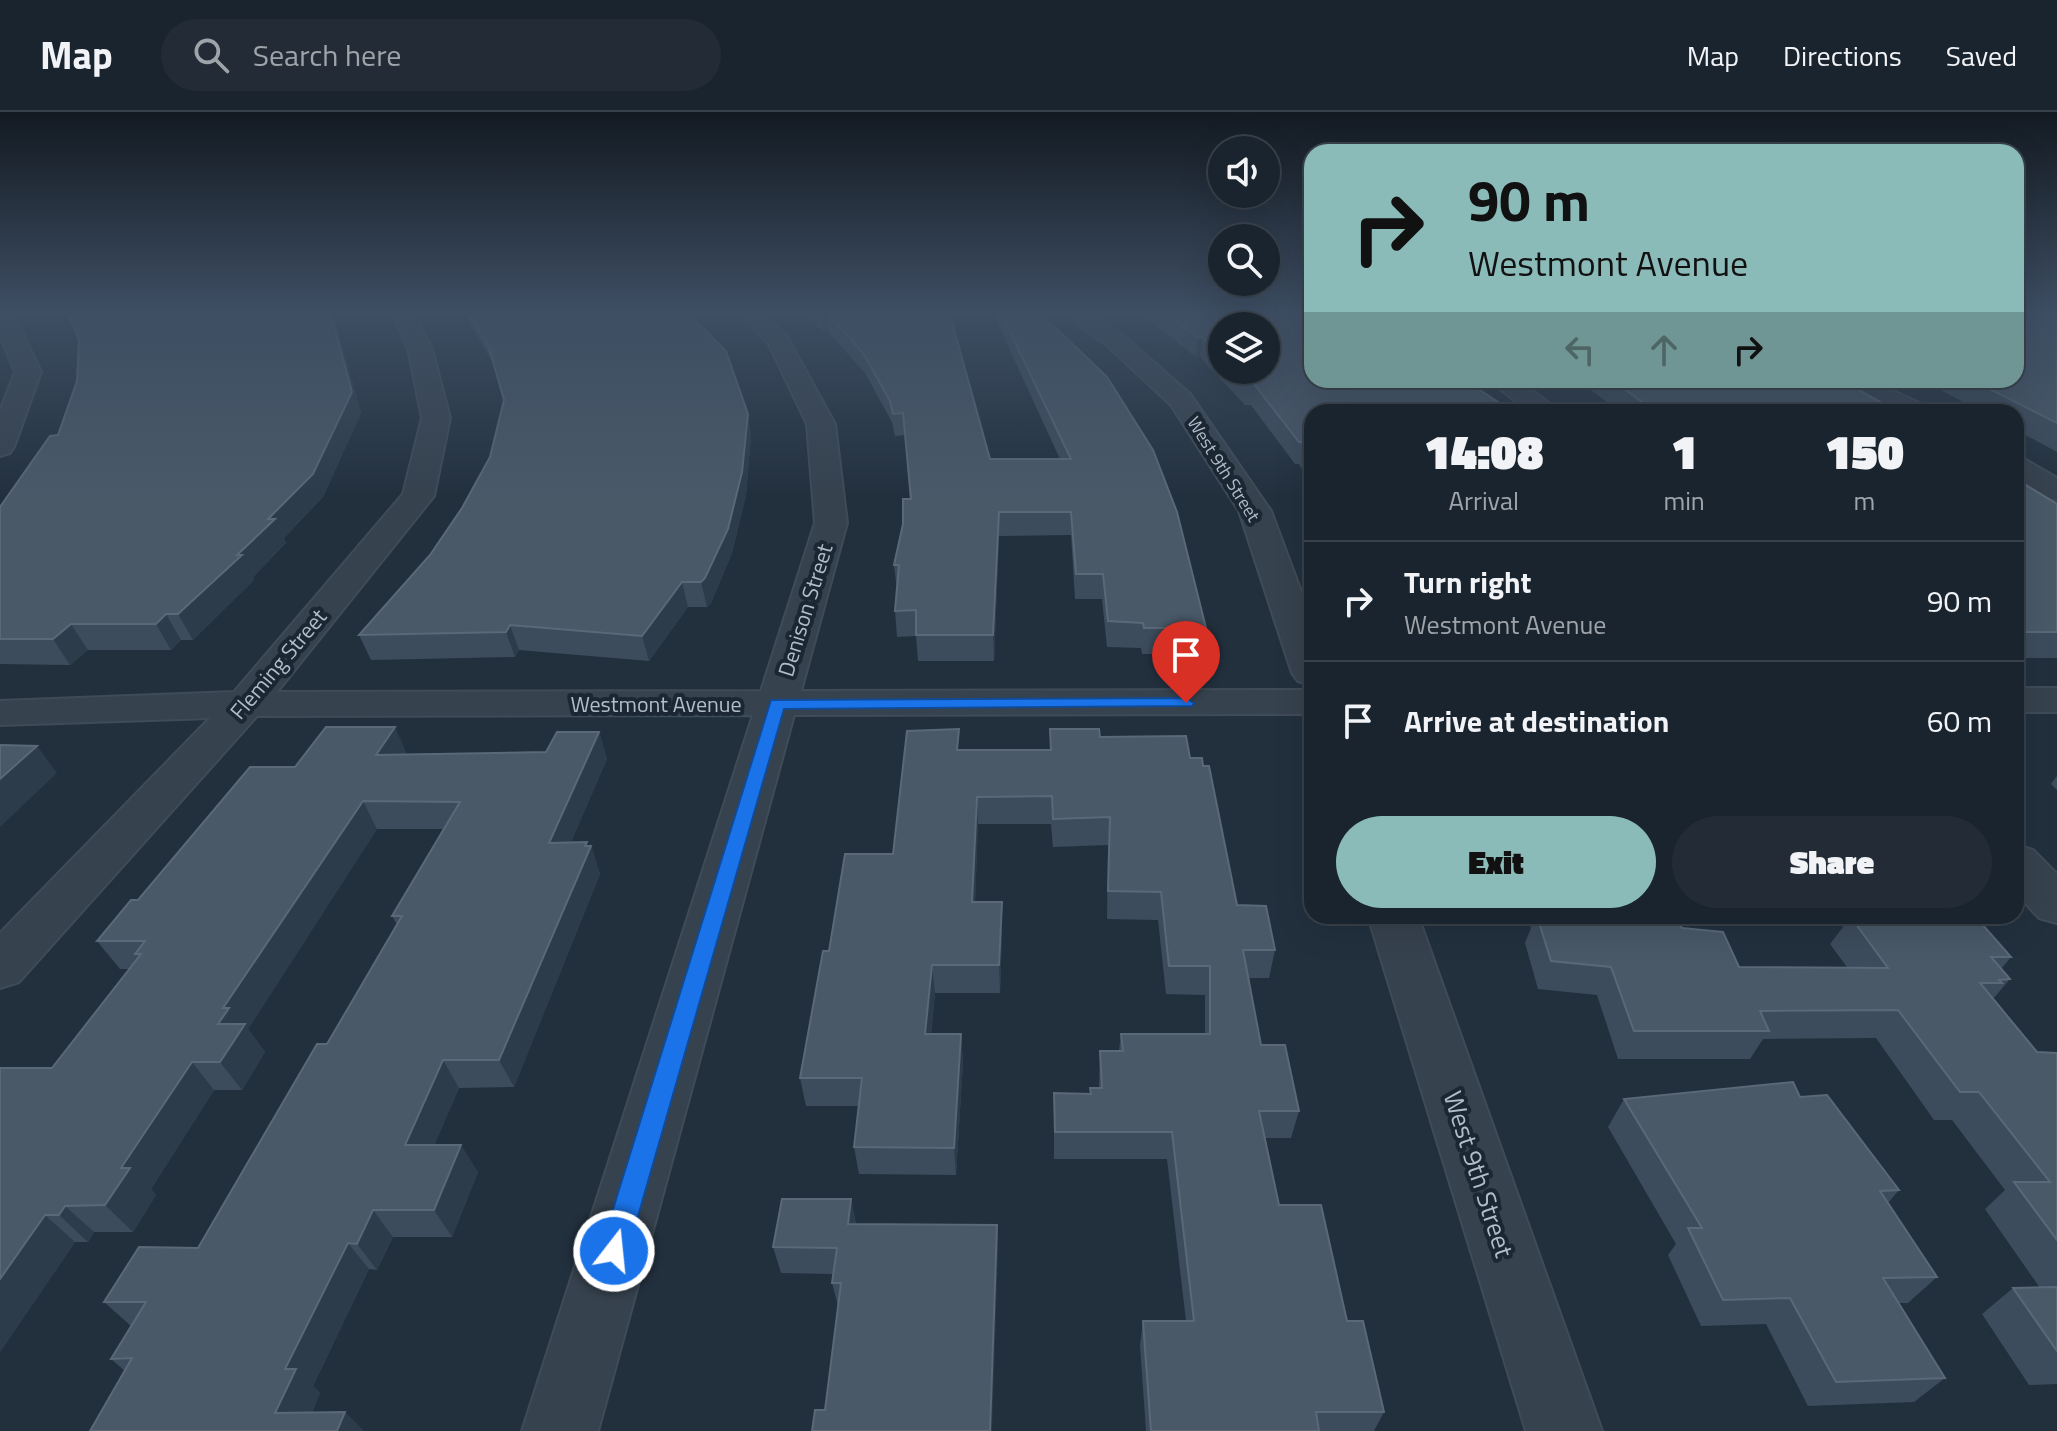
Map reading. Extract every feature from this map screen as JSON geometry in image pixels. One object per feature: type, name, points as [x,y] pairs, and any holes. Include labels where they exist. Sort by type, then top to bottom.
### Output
[{"type":"street","points":[[0,447],[28,373]]},
{"type":"street","name":"Fleming Street","points":[[0,967],[246,704],[418,496],[436,418],[425,373]]},
{"type":"street","name":"Denison Street","points":[[560,1431],[831,523],[821,424],[795,373]]},
{"type":"street","name":"West 9th Street","points":[[1151,373],[1181,400],[1255,511],[1304,650]]},
{"type":"street","points":[[1513,388],[1535,404]]},
{"type":"street","points":[[1866,388],[1900,404]]},
{"type":"street","points":[[2024,471],[2057,491]]},
{"type":"street","points":[[2024,700],[2057,700]]},
{"type":"street","name":"Westmont Avenue","points":[[0,713],[246,704],[1304,702]]},
{"type":"street","points":[[2024,870],[2057,905]]},
{"type":"street","name":"West 9th Street","points":[[1396,924],[1564,1431]]},
{"type":"building","points":[[77,373],[347,373],[352,392],[313,474],[268,519],[275,519],[237,555],[242,555],[178,614],[166,614],[156,624],[71,624],[53,639],[0,639],[0,507],[50,436],[58,435]]},
{"type":"building","points":[[496,373],[734,373],[748,414],[742,472],[728,529],[705,578],[701,582],[682,582],[642,636],[510,625],[506,632],[359,635],[430,555],[462,508],[490,457],[504,400]]},
{"type":"building","points":[[874,373],[966,373],[990,459],[1071,459],[1030,373],[1102,373],[1153,450],[1177,512],[1206,628],[1144,628],[1143,623],[1108,621],[1103,574],[1076,574],[1071,512],[999,512],[993,635],[916,635],[916,610],[895,611],[899,565],[894,565],[903,524],[903,499],[911,499],[903,413],[893,414],[890,401]]},
{"type":"building","points":[[1280,373],[1304,373],[1304,388],[1477,388],[1500,404],[1304,404],[1304,445],[1254,384],[1280,384]]},
{"type":"building","points":[[2024,373],[2057,373],[2057,423],[1988,388],[2024,388]]},
{"type":"building","points":[[1623,388],[1855,388],[1884,404],[1645,404]]},
{"type":"building","points":[[2024,484],[2057,504],[2057,632],[2024,632]]},
{"type":"building","points":[[326,727],[395,727],[376,755],[546,752],[557,732],[599,732],[549,843],[587,842],[585,846],[591,846],[499,1060],[443,1060],[405,1145],[461,1145],[434,1210],[373,1210],[357,1244],[348,1243],[285,1369],[296,1369],[275,1413],[345,1412],[337,1431],[90,1431],[132,1358],[111,1359],[146,1302],[104,1302],[139,1247],[198,1248],[317,1044],[327,1044],[402,916],[392,916],[460,802],[363,801],[223,1008],[229,1008],[218,1024],[245,1024],[220,1062],[192,1062],[121,1168],[130,1168],[105,1205],[65,1206],[59,1215],[45,1215],[0,1279],[0,1068],[52,1068],[141,954],[135,954],[145,941],[97,941],[131,900],[138,900],[250,767],[295,767]]},
{"type":"building","points":[[959,729],[957,750],[1051,750],[1050,729],[1099,729],[1100,737],[1186,736],[1190,758],[1202,758],[1203,766],[1209,766],[1237,905],[1266,906],[1275,950],[1243,950],[1261,1045],[1285,1045],[1299,1111],[1259,1111],[1279,1205],[1321,1205],[1347,1321],[1363,1321],[1384,1412],[1316,1412],[1319,1431],[1151,1431],[1143,1321],[1194,1321],[1172,1132],[1055,1132],[1054,1093],[1091,1094],[1090,1088],[1102,1088],[1100,1051],[1123,1051],[1121,1034],[1210,1034],[1210,966],[1169,966],[1161,892],[1108,891],[1110,817],[1053,819],[1052,796],[977,797],[972,902],[1002,902],[999,965],[932,965],[925,1034],[961,1034],[954,1148],[854,1147],[862,1078],[800,1078],[823,951],[829,951],[845,854],[893,854],[907,731]]},
{"type":"building","points":[[0,745],[37,746],[0,779]]},
{"type":"building","points":[[1539,924],[1680,924],[1682,928],[1723,932],[1739,967],[1888,968],[1856,924],[1982,924],[2011,957],[1991,957],[2010,979],[1999,980],[2002,983],[1980,983],[2037,1052],[2057,1053],[2057,1240],[2014,1182],[2050,1182],[1979,1092],[1960,1092],[1898,1010],[1760,1011],[1769,1031],[1634,1031],[1611,967],[1551,961]]},
{"type":"building","points":[[1793,1082],[1800,1097],[1827,1095],[1899,1190],[1880,1191],[1937,1277],[1883,1278],[1945,1378],[1836,1382],[1790,1298],[1723,1300],[1688,1228],[1702,1228],[1624,1099]]},
{"type":"building","points":[[782,1199],[851,1199],[848,1224],[997,1225],[990,1431],[812,1431],[815,1410],[825,1410],[841,1283],[832,1283],[837,1248],[773,1247]]},
{"type":"building","points":[[2057,1287],[2057,1351],[2013,1288]]},
{"type":"route","points":[[614,1251],[777,704],[1186,703]]}]
